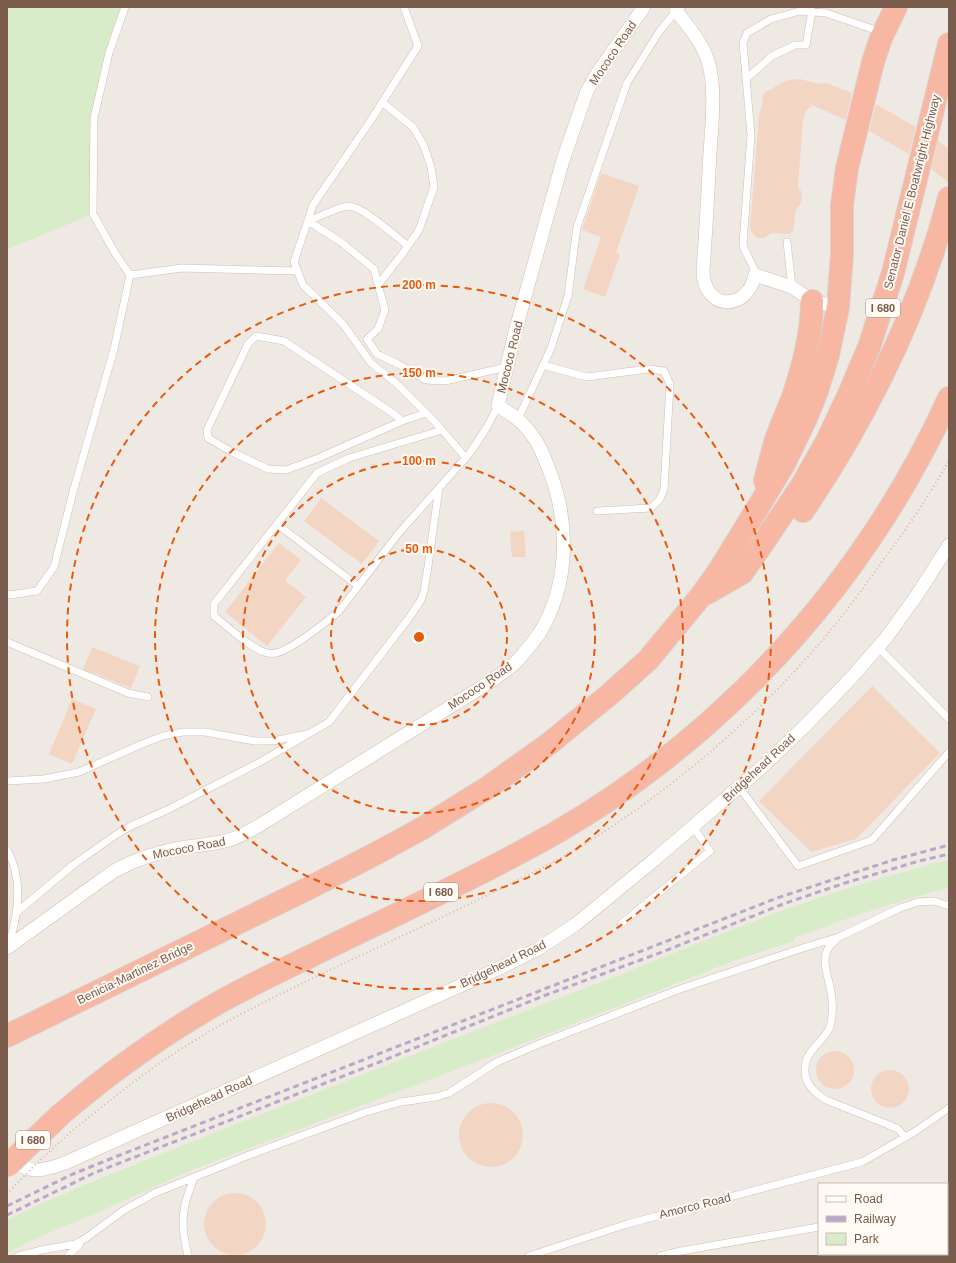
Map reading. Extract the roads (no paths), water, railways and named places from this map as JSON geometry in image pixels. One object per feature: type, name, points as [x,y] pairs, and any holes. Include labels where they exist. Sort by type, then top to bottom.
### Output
[{"type":"highway","name":"Senator Daniel E Boatwright Highway","points":[[264,911],[359,863],[421,829],[503,777],[570,728],[648,660],[701,596],[720,569],[790,452],[812,403],[828,355],[838,307],[842,254],[842,205],[844,179],[869,73],[876,50],[896,7]]},
{"type":"highway","name":"Senator Daniel E Boatwright Highway","points":[[701,596],[742,573],[802,485],[824,446],[849,394],[869,346],[886,298],[900,248],[949,44]]},
{"type":"highway","name":"Senator Daniel E Boatwright Highway","points":[[759,549],[788,528],[801,512],[838,456],[867,405],[898,342],[917,298],[936,243],[949,198]]},
{"type":"highway","points":[[756,510],[776,438],[800,374],[808,336],[812,301]]},
{"type":"highway","name":"I 680","points":[[7,1166],[67,1122],[90,1090],[168,1033],[207,1009],[258,982],[540,843],[605,803],[667,758],[725,708],[762,672],[797,634],[829,595],[860,554],[888,512],[923,451],[949,398]]},
{"type":"highway","name":"Benicia-Martinez Bridge","points":[[7,1036],[264,911]]},
{"type":"street","name":"Mococo Road","points":[[8,947],[114,871],[131,861],[150,854],[230,840],[245,834],[482,687],[514,664],[538,635],[549,615],[558,591],[562,568],[564,541],[561,508],[553,479],[543,452],[537,442],[518,419],[498,406],[515,332],[563,160],[588,91],[598,72],[644,7]]},
{"type":"street","points":[[677,9],[705,53],[712,80],[712,126],[703,270],[704,282],[709,293],[719,300],[736,300],[746,294],[752,285],[755,275],[792,288],[812,301],[838,307]]},
{"type":"street","name":"Bridgehead Road","points":[[7,1155],[17,1165],[32,1170],[48,1169],[65,1163],[502,967],[538,949],[576,924],[654,860],[739,787],[806,725],[852,678],[886,638],[917,595],[949,545]]},
{"type":"lane","points":[[7,594],[10,595],[37,591],[54,567],[73,492],[114,348],[130,275],[115,253],[93,214],[94,118],[109,53],[125,7]]},
{"type":"lane","points":[[404,7],[418,46],[313,205],[294,262],[303,285],[343,324],[371,363],[396,383],[442,430],[466,458]]},
{"type":"lane","points":[[518,419],[551,348],[568,296],[576,227],[626,83],[659,32],[677,9]]},
{"type":"lane","points":[[755,275],[754,267],[743,244],[751,135],[743,43],[747,33],[771,19],[800,11],[812,11],[826,13],[883,33]]},
{"type":"lane","points":[[746,78],[772,56],[795,45],[806,45],[812,11]]},
{"type":"lane","points":[[378,285],[419,230],[434,187],[431,167],[424,146],[413,127],[382,102]]},
{"type":"lane","points":[[308,221],[348,206],[359,210],[375,220],[408,246]]},
{"type":"lane","points":[[308,221],[341,242],[374,269],[385,310],[378,329],[367,339],[376,354],[398,364],[426,380],[445,381],[507,367]]},
{"type":"lane","points":[[788,242],[792,288]]},
{"type":"lane","points":[[130,275],[182,268],[297,271]]},
{"type":"lane","points":[[402,421],[394,414],[284,341],[256,336],[248,344],[207,430],[208,438],[232,452],[268,469],[286,470],[316,459],[402,421],[426,413]]},
{"type":"lane","points":[[543,365],[587,377],[648,368],[664,371],[670,384],[664,489],[660,499],[651,508],[597,510]]},
{"type":"lane","points":[[442,430],[349,458],[316,473],[214,604],[214,616],[255,648],[265,653],[275,654],[286,650],[329,620],[340,610],[398,534],[466,458],[487,427],[498,406]]},
{"type":"lane","points":[[17,912],[73,865],[130,826],[167,810],[260,762],[329,722],[409,618],[421,600],[424,591],[439,488]]},
{"type":"lane","points":[[277,524],[358,586]]},
{"type":"lane","points":[[7,642],[128,693],[148,697]]},
{"type":"lane","points":[[878,647],[949,719]]},
{"type":"lane","points":[[7,781],[44,779],[79,772],[142,744],[163,736],[182,732],[205,732],[255,741],[272,740],[313,732]]},
{"type":"lane","points":[[739,787],[798,866],[872,840],[949,752]]},
{"type":"lane","points":[[620,924],[710,851],[693,827]]},
{"type":"lane","points":[[7,850],[11,857],[15,871],[18,890],[17,912],[8,947]]},
{"type":"lane","points":[[68,1256],[86,1238],[138,1201],[249,1155],[366,1112],[401,1102],[449,1093],[497,1062],[539,1044],[680,989],[806,946],[839,937],[900,908],[918,902],[934,901],[949,906]]},
{"type":"lane","points":[[839,937],[829,947],[826,956],[826,965],[832,992],[832,1012],[830,1024],[828,1031],[809,1055],[806,1062],[805,1076],[811,1088],[826,1100],[898,1129],[905,1137]]},
{"type":"lane","name":"Amorco Road","points":[[529,1256],[627,1224],[862,1162],[916,1131],[949,1108]]},
{"type":"lane","points":[[188,1256],[184,1239],[183,1220],[185,1204],[194,1177]]},
{"type":"lane","points":[[660,1256],[818,1227]]},
{"type":"lane","points":[[18,1256],[75,1244],[86,1238]]},
{"type":"railway","points":[[7,1206],[73,1174],[115,1157],[777,898],[893,860],[949,845]]},
{"type":"railway","points":[[7,1215],[94,1173],[382,1061],[546,995],[662,952],[786,903],[845,883],[919,861],[949,854]]}]
